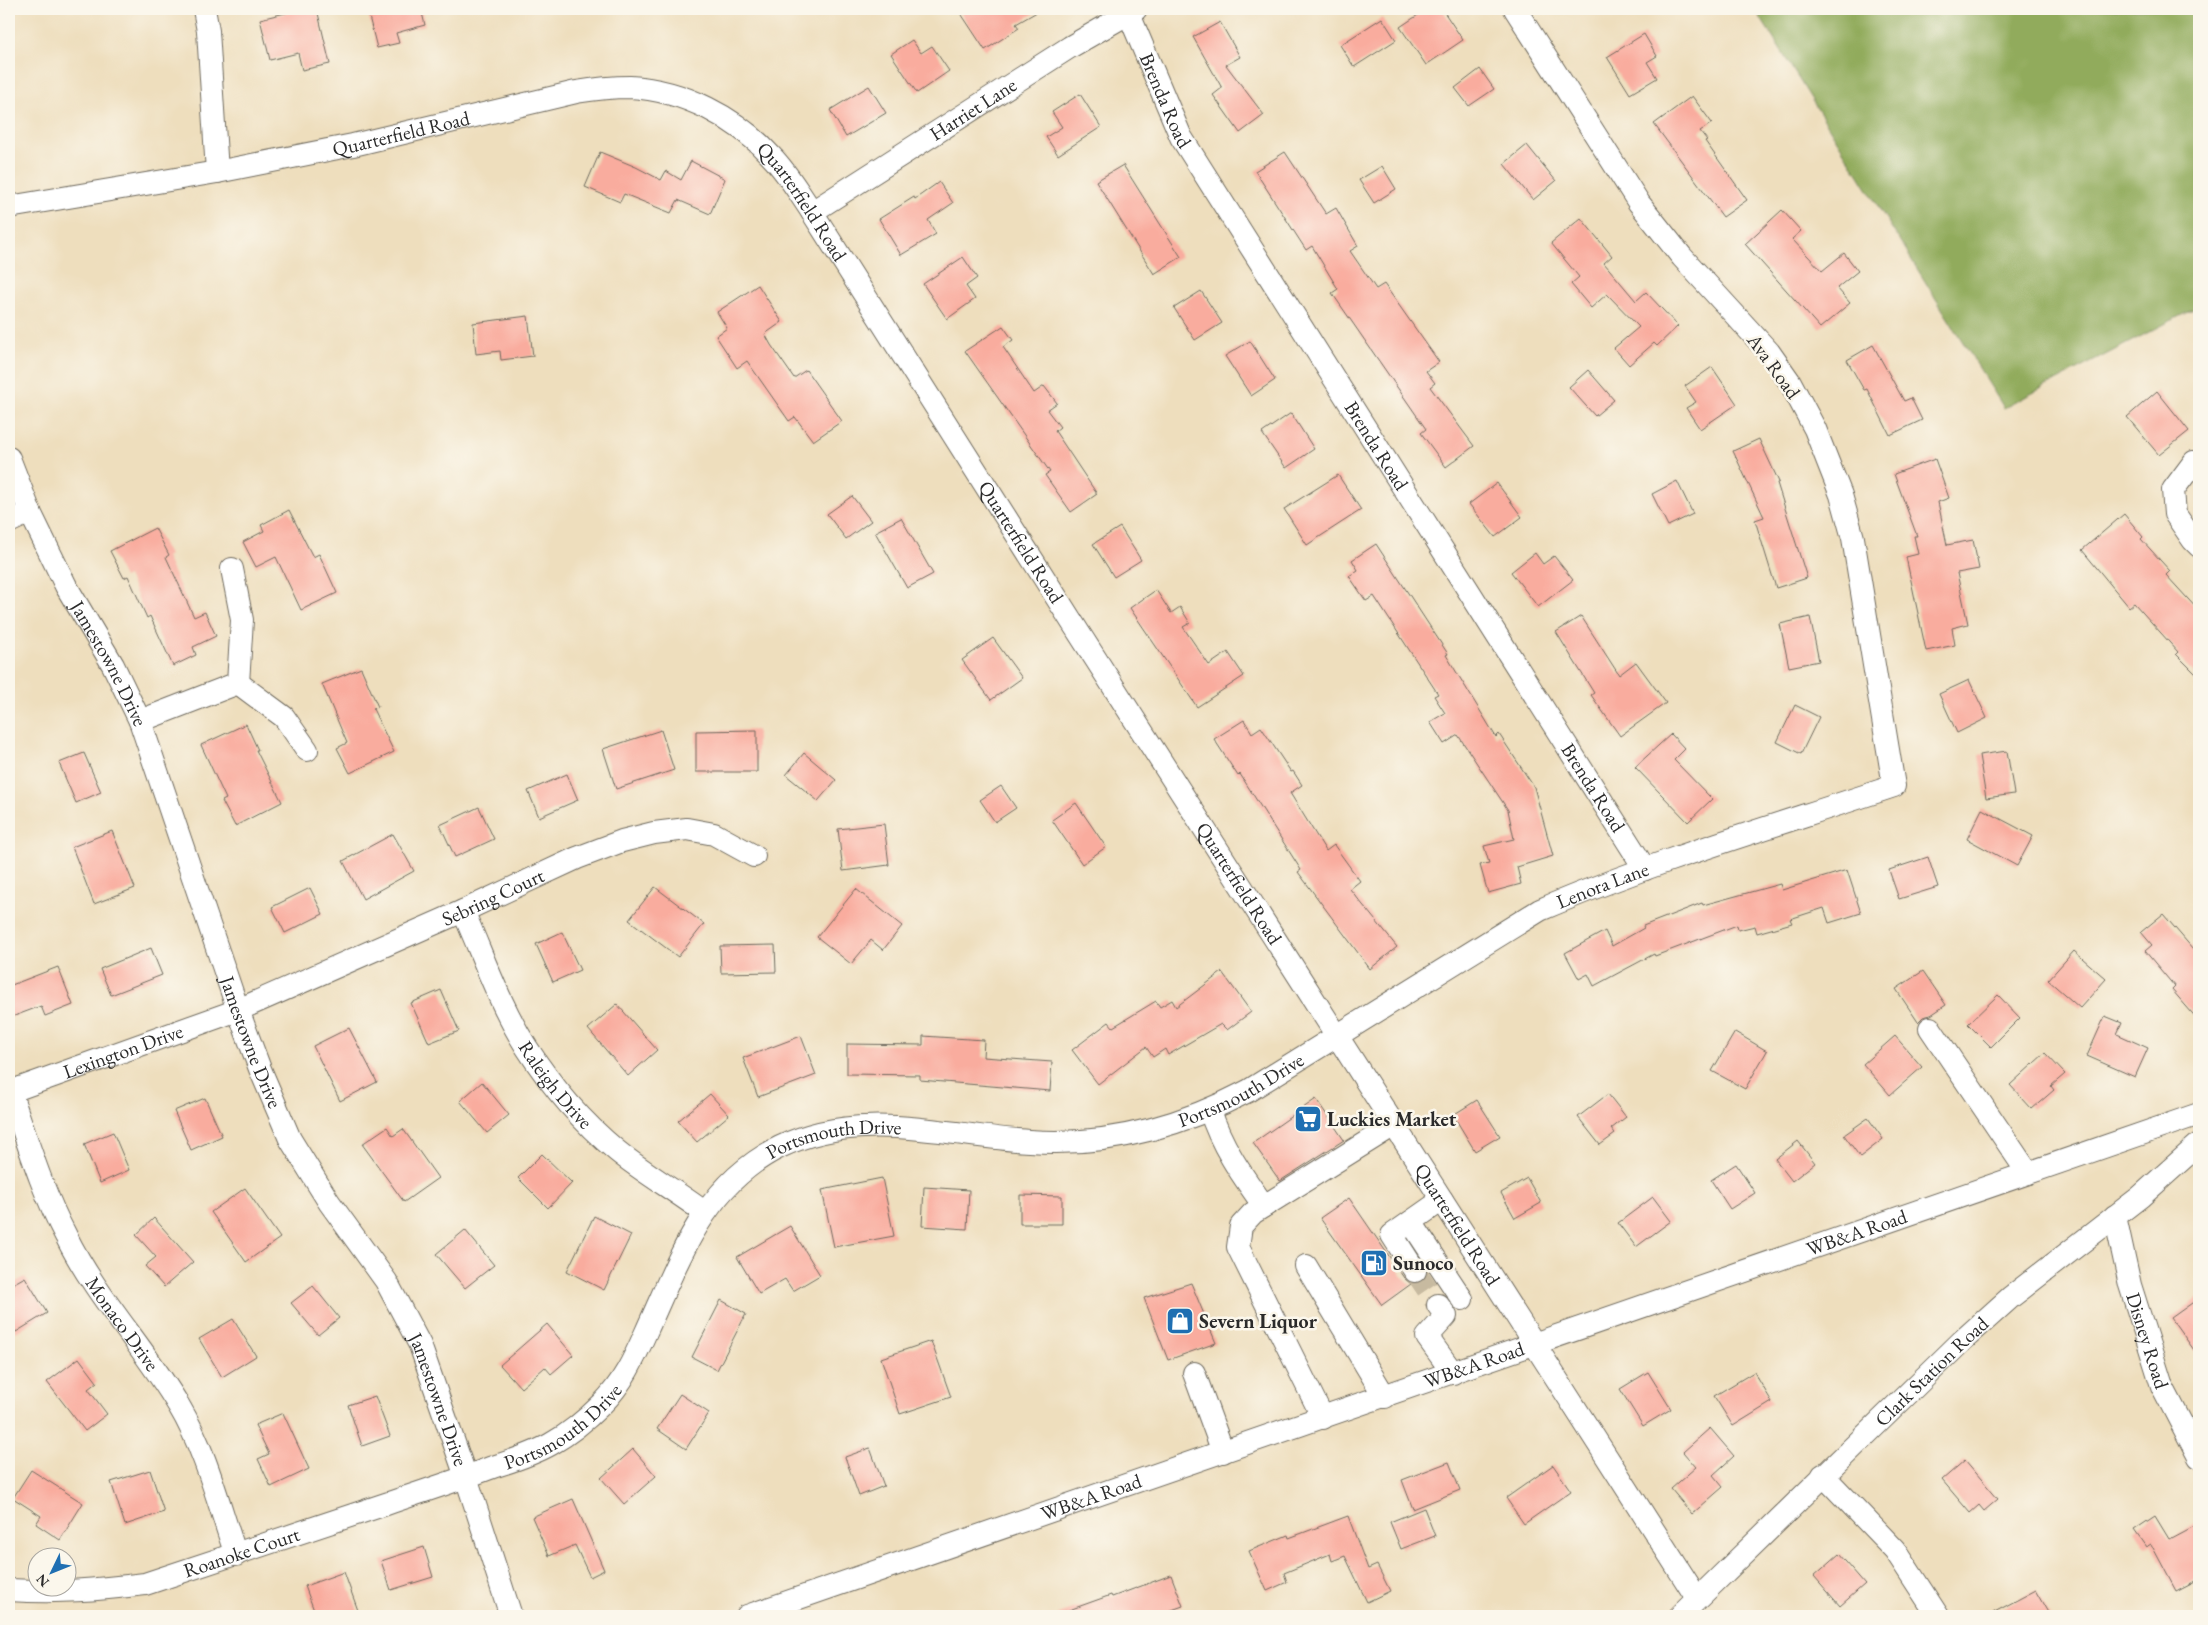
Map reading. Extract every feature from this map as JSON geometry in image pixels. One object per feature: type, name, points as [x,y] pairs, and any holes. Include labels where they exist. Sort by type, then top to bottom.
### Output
[{"type":"street","points":[[204,9],[208,31],[217,172]]},
{"type":"street","name":"Ava Road","points":[[1515,9],[1639,203],[1682,257],[1769,352],[1790,382],[1815,429],[1842,495],[1853,538],[1894,786]]},
{"type":"street","name":"Harriet Lane","points":[[812,212],[1070,47],[1132,10]]},
{"type":"street","name":"Brenda Road","points":[[1132,10],[1181,138],[1645,869]]},
{"type":"street","name":"Quarterfield Road","points":[[9,207],[217,172],[353,146],[576,92],[630,87],[666,93],[701,105],[737,125],[773,157],[812,212],[1697,1598]]},
{"type":"street","name":"Jamestowne Drive","points":[[9,458],[30,512],[66,586],[113,665],[140,721],[238,1010],[260,1069],[290,1139],[329,1202],[386,1281],[420,1345],[466,1477],[511,1616]]},
{"type":"street","points":[[2194,462],[2173,490],[2175,514],[2199,546]]},
{"type":"street","points":[[9,522],[30,512]]},
{"type":"street","points":[[232,569],[242,620],[238,683]]},
{"type":"street","points":[[140,721],[238,683]]},
{"type":"street","points":[[238,683],[284,717],[308,750]]},
{"type":"street","name":"Lenora Lane","points":[[1338,1037],[1501,932],[1540,910],[1581,892],[1645,869],[1894,786]]},
{"type":"street","name":"Sebring Court","points":[[238,1010],[463,911],[576,858],[622,841],[654,833],[687,829],[714,834],[754,856]]},
{"type":"street","name":"Raleigh Drive","points":[[463,911],[504,1004],[522,1039],[553,1085],[583,1120],[618,1151],[704,1212]]},
{"type":"street","name":"Lexington Drive","points":[[9,1092],[238,1010]]},
{"type":"street","points":[[1930,1028],[2028,1174]]},
{"type":"street","name":"Portsmouth Drive","points":[[466,1477],[525,1456],[551,1444],[575,1428],[603,1403],[627,1374],[688,1238],[704,1212],[725,1188],[752,1164],[778,1148],[807,1135],[841,1128],[877,1125],[1031,1142],[1100,1140],[1138,1133],[1210,1110],[1248,1091],[1338,1037]]},
{"type":"street","name":"Monaco Drive","points":[[9,1092],[66,1237],[94,1282],[155,1367],[180,1408],[200,1450],[236,1555]]},
{"type":"street","points":[[1210,1110],[1217,1132],[1234,1164],[1264,1206]]},
{"type":"street","name":"WB&A Road","points":[[747,1616],[2199,1114]]},
{"type":"street","points":[[1323,1418],[1238,1247],[1241,1226],[1253,1213],[1394,1125]]},
{"type":"street","name":"Clark Station Road","points":[[1680,1616],[1823,1474],[1962,1341],[2011,1297],[2169,1173],[2199,1144]]},
{"type":"street","points":[[1415,1271],[1392,1235],[1442,1200]]},
{"type":"street","name":"Disney Road","points":[[2115,1216],[2130,1285],[2160,1378],[2181,1425],[2199,1457]]},
{"type":"street","points":[[1411,1222],[1462,1299]]},
{"type":"street","points":[[1306,1266],[1385,1396]]},
{"type":"street","points":[[1453,1373],[1427,1336],[1442,1311],[1462,1299],[1487,1271]]},
{"type":"street","points":[[1194,1373],[1223,1452]]},
{"type":"street","points":[[1823,1474],[1895,1550],[1938,1616]]},
{"type":"street","name":"Roanoke Court","points":[[9,1590],[54,1593],[144,1584],[466,1477]]},
{"type":"green space","points":[[1755,9],[2199,9],[2199,306],[2004,408]]},
{"type":"building","points":[[302,9],[317,9],[330,64],[302,70],[298,53],[270,60],[260,19]]},
{"type":"building","points":[[367,9],[421,9],[425,25],[396,33],[399,43],[377,48]]},
{"type":"building","points":[[958,9],[1042,9],[1016,24],[1019,28],[985,50]]},
{"type":"building","points":[[1427,9],[1442,9],[1463,40],[1426,65],[1400,27]]},
{"type":"building","points":[[1382,18],[1396,40],[1354,67],[1340,45]]},
{"type":"building","points":[[1220,22],[1240,57],[1226,65],[1264,115],[1240,133],[1213,95],[1222,88],[1193,37]]},
{"type":"building","points":[[1644,34],[1657,56],[1647,62],[1657,78],[1630,94],[1607,57]]},
{"type":"building","points":[[912,40],[921,53],[932,46],[949,71],[917,93],[891,54]]},
{"type":"building","points":[[1480,69],[1494,89],[1469,106],[1455,88]]},
{"type":"building","points":[[869,86],[886,113],[846,137],[830,110]]},
{"type":"building","points":[[1080,94],[1101,127],[1058,155],[1046,137],[1062,127],[1052,112]]},
{"type":"building","points":[[1692,96],[1712,123],[1700,131],[1707,140],[1705,141],[1747,200],[1723,217],[1654,124]]},
{"type":"building","points":[[1527,145],[1556,181],[1533,200],[1504,164]]},
{"type":"building","points":[[600,152],[661,180],[666,171],[681,180],[691,161],[725,179],[710,214],[678,200],[671,213],[624,194],[620,202],[585,187]]},
{"type":"building","points":[[1285,152],[1326,214],[1336,208],[1358,246],[1350,251],[1376,289],[1384,284],[1439,362],[1426,371],[1435,383],[1430,387],[1474,446],[1446,467],[1421,433],[1426,429],[1332,293],[1338,289],[1312,246],[1306,250],[1255,171]]},
{"type":"building","points":[[1123,165],[1181,257],[1154,274],[1096,181]]},
{"type":"building","points":[[1382,166],[1396,189],[1374,203],[1359,180]]},
{"type":"building","points":[[939,182],[953,203],[928,220],[936,234],[901,255],[879,219],[914,197],[915,199]]},
{"type":"building","points":[[1782,210],[1801,231],[1792,239],[1822,271],[1844,253],[1858,271],[1837,288],[1850,303],[1820,328],[1745,244]]},
{"type":"building","points":[[1581,218],[1612,256],[1604,263],[1636,301],[1646,292],[1678,326],[1657,346],[1654,343],[1629,365],[1614,348],[1639,327],[1607,294],[1591,308],[1571,284],[1579,277],[1551,243]]},
{"type":"building","points":[[963,257],[977,278],[966,286],[975,299],[947,319],[923,284]]},
{"type":"building","points":[[758,285],[782,322],[765,334],[771,345],[794,378],[806,370],[842,421],[813,441],[795,417],[789,421],[747,361],[737,368],[716,336],[727,328],[717,312]]},
{"type":"building","points":[[1201,291],[1222,323],[1195,340],[1174,308]]},
{"type":"building","points":[[528,316],[533,356],[501,360],[500,351],[476,354],[473,323]]},
{"type":"building","points":[[1003,326],[1013,340],[1003,347],[1034,393],[1044,386],[1057,403],[1047,410],[1060,427],[1055,431],[1097,494],[1071,512],[1045,475],[1050,472],[965,351]]},
{"type":"building","points":[[1250,341],[1275,380],[1251,396],[1225,356]]},
{"type":"building","points":[[1873,345],[1904,401],[1911,398],[1922,420],[1890,435],[1867,389],[1864,390],[1847,360]]},
{"type":"building","points":[[1712,367],[1737,404],[1700,429],[1686,408],[1696,402],[1685,386]]},
{"type":"building","points":[[1588,370],[1614,400],[1595,416],[1569,387]]},
{"type":"building","points":[[2157,391],[2189,431],[2159,455],[2127,417]]},
{"type":"building","points":[[1291,413],[1314,449],[1286,468],[1262,433]]},
{"type":"building","points":[[1759,439],[1779,482],[1777,483],[1807,578],[1776,588],[1755,520],[1764,517],[1733,451]]},
{"type":"building","points":[[1935,459],[1949,498],[1938,502],[1947,545],[1973,540],[1979,569],[1957,573],[1968,624],[1952,628],[1955,645],[1926,651],[1906,557],[1918,554],[1914,536],[1917,536],[1894,474]]},
{"type":"building","points":[[1338,475],[1361,510],[1307,545],[1284,509]]},
{"type":"building","points":[[1677,481],[1693,514],[1668,526],[1652,494]]},
{"type":"building","points":[[1497,483],[1522,517],[1495,537],[1469,504]]},
{"type":"building","points":[[852,496],[871,521],[846,539],[827,514]]},
{"type":"building","points":[[289,510],[313,557],[319,554],[337,593],[301,610],[276,557],[256,567],[243,542],[264,531],[261,525]]},
{"type":"building","points":[[2124,514],[2143,537],[2141,539],[2170,571],[2166,575],[2199,611],[2199,677],[2176,654],[2178,652],[2134,603],[2129,607],[2082,550]]},
{"type":"building","points":[[901,518],[933,574],[907,588],[875,532]]},
{"type":"building","points":[[1120,527],[1141,560],[1114,577],[1093,544]]},
{"type":"building","points":[[155,528],[169,555],[166,557],[194,617],[205,612],[216,636],[193,647],[196,655],[173,666],[150,616],[147,618],[128,576],[124,578],[110,551]]},
{"type":"building","points":[[1376,544],[1448,654],[1446,655],[1496,737],[1499,734],[1534,787],[1553,856],[1517,867],[1521,884],[1488,893],[1480,865],[1489,863],[1484,846],[1514,839],[1508,810],[1458,735],[1444,744],[1430,722],[1445,713],[1434,696],[1438,694],[1374,596],[1366,601],[1349,576],[1358,570],[1352,560]]},
{"type":"building","points":[[1535,553],[1543,564],[1554,556],[1573,580],[1538,607],[1511,572]]},
{"type":"building","points":[[1156,590],[1171,613],[1180,607],[1190,623],[1183,627],[1209,665],[1228,652],[1244,676],[1197,707],[1130,608]]},
{"type":"building","points":[[1581,616],[1619,675],[1636,662],[1666,703],[1620,736],[1591,695],[1594,693],[1556,632]]},
{"type":"building","points":[[1810,617],[1819,661],[1789,667],[1780,624]]},
{"type":"building","points":[[993,638],[1022,678],[991,700],[962,660]]},
{"type":"building","points":[[361,668],[378,707],[373,709],[394,752],[350,773],[337,748],[347,743],[322,684]]},
{"type":"building","points":[[1969,680],[1987,718],[1957,733],[1939,694]]},
{"type":"building","points":[[1795,705],[1819,717],[1801,754],[1777,742]]},
{"type":"building","points":[[1244,720],[1252,733],[1261,727],[1291,772],[1293,771],[1302,785],[1290,793],[1326,851],[1334,845],[1360,881],[1350,889],[1397,947],[1370,969],[1298,872],[1301,870],[1240,774],[1238,776],[1214,739]]},
{"type":"building","points":[[246,724],[258,750],[256,750],[282,802],[235,826],[222,801],[226,799],[201,745]]},
{"type":"building","points":[[661,730],[674,770],[616,789],[603,749]]},
{"type":"building","points":[[757,730],[757,772],[696,772],[696,731]]},
{"type":"building","points":[[1671,734],[1685,749],[1674,760],[1712,799],[1688,822],[1635,767]]},
{"type":"building","points":[[2007,751],[2014,794],[1986,798],[1979,755]]},
{"type":"building","points":[[84,753],[101,792],[76,803],[59,763]]},
{"type":"building","points":[[804,753],[836,780],[818,801],[786,775]]},
{"type":"building","points":[[567,774],[578,800],[539,817],[528,791]]},
{"type":"building","points":[[1001,786],[1016,808],[995,822],[980,800]]},
{"type":"building","points":[[1076,803],[1106,847],[1082,864],[1052,820]]},
{"type":"building","points":[[479,807],[494,839],[455,857],[440,825]]},
{"type":"building","points":[[1982,809],[2033,836],[2017,866],[1967,839]]},
{"type":"building","points":[[884,824],[889,865],[843,871],[838,829]]},
{"type":"building","points":[[112,831],[135,888],[94,904],[72,847]]},
{"type":"building","points":[[393,834],[414,871],[363,899],[343,861]]},
{"type":"building","points":[[1928,857],[1938,887],[1899,899],[1889,870]]},
{"type":"building","points":[[1847,870],[1861,913],[1829,923],[1824,908],[1790,919],[1792,923],[1757,933],[1755,926],[1738,930],[1737,925],[1655,956],[1654,954],[1594,986],[1588,974],[1579,979],[1565,953],[1605,931],[1612,946],[1644,928],[1643,926],[1702,903],[1703,905],[1780,884],[1782,890]]},
{"type":"building","points":[[655,887],[704,924],[678,957],[629,920]]},
{"type":"building","points":[[310,888],[323,914],[285,933],[272,907]]},
{"type":"building","points":[[856,889],[902,926],[883,950],[871,940],[851,964],[817,937]]},
{"type":"building","points":[[2163,914],[2199,956],[2199,1021],[2172,990],[2175,987],[2145,951],[2152,945],[2141,932]]},
{"type":"building","points":[[562,932],[580,970],[553,982],[536,944]]},
{"type":"building","points":[[775,945],[776,972],[721,973],[720,946]]},
{"type":"building","points":[[151,948],[162,975],[111,995],[100,969]]},
{"type":"building","points":[[2074,951],[2106,979],[2080,1008],[2048,980]]},
{"type":"building","points":[[58,967],[73,1005],[45,1016],[41,1006],[9,1018],[9,986]]},
{"type":"building","points":[[1923,971],[1946,1005],[1931,1015],[1923,1017],[1918,1022],[1896,989]]},
{"type":"building","points":[[1222,972],[1251,1012],[1227,1030],[1221,1024],[1168,1055],[1165,1049],[1153,1057],[1146,1047],[1098,1084],[1072,1050],[1109,1022],[1113,1027],[1156,1001],[1160,1007],[1172,1000],[1176,1007]]},
{"type":"building","points":[[441,990],[459,1031],[429,1043],[411,1003]]},
{"type":"building","points":[[1998,995],[2020,1018],[1991,1047],[1968,1024]]},
{"type":"building","points":[[617,1004],[657,1050],[628,1076],[588,1029]]},
{"type":"building","points":[[2105,1016],[2122,1023],[2117,1034],[2148,1048],[2135,1077],[2087,1056]]},
{"type":"building","points":[[349,1028],[377,1082],[340,1101],[313,1046]]},
{"type":"building","points":[[1735,1032],[1767,1051],[1745,1089],[1712,1071]]},
{"type":"building","points":[[801,1036],[816,1075],[758,1097],[743,1058]]},
{"type":"building","points":[[923,1036],[984,1040],[983,1057],[1052,1062],[1050,1091],[920,1080],[920,1075],[847,1074],[847,1044],[923,1045]]},
{"type":"building","points":[[1895,1036],[1922,1067],[1890,1095],[1863,1064]]},
{"type":"building","points":[[2045,1053],[2065,1074],[2051,1086],[2054,1090],[2032,1109],[2010,1085]]},
{"type":"building","points":[[482,1082],[509,1115],[487,1133],[460,1101]]},
{"type":"building","points":[[710,1094],[729,1115],[697,1142],[678,1121]]},
{"type":"building","points":[[1608,1094],[1626,1117],[1611,1129],[1615,1134],[1600,1145],[1578,1117]]},
{"type":"building","points":[[205,1098],[222,1136],[191,1150],[174,1111]]},
{"type":"building","name":"Luckies Market","points":[[1316,1099],[1344,1140],[1280,1181],[1253,1143]]},
{"type":"building","points":[[1477,1100],[1500,1136],[1475,1151],[1453,1115]]},
{"type":"building","points":[[1868,1118],[1883,1139],[1860,1157],[1844,1135]]},
{"type":"building","points":[[387,1127],[393,1136],[403,1129],[438,1178],[404,1202],[362,1144]]},
{"type":"building","points":[[113,1132],[129,1170],[100,1183],[84,1144]]},
{"type":"building","points":[[1798,1141],[1815,1163],[1792,1181],[1775,1159]]},
{"type":"building","points":[[542,1154],[572,1183],[548,1208],[518,1178]]},
{"type":"building","points":[[1736,1164],[1755,1193],[1730,1209],[1711,1180]]},
{"type":"building","points":[[882,1178],[894,1236],[834,1247],[822,1190]]},
{"type":"building","points":[[1527,1178],[1541,1203],[1515,1218],[1501,1193]]},
{"type":"building","points":[[924,1187],[969,1190],[967,1229],[922,1226]]},
{"type":"building","points":[[245,1188],[280,1238],[246,1262],[211,1212]]},
{"type":"building","points":[[1020,1195],[1062,1196],[1062,1224],[1020,1224]]},
{"type":"building","points":[[1653,1197],[1671,1221],[1636,1247],[1618,1223]]},
{"type":"building","points":[[1349,1198],[1404,1278],[1411,1284],[1382,1305],[1320,1218]]},
{"type":"building","points":[[594,1216],[631,1235],[604,1290],[567,1271]]},
{"type":"building","points":[[154,1218],[193,1262],[164,1287],[145,1266],[156,1257],[136,1235]]},
{"type":"building","points":[[790,1226],[820,1275],[793,1291],[785,1279],[759,1294],[737,1257]]},
{"type":"building","points":[[465,1230],[494,1265],[465,1288],[436,1254]]},
{"type":"building","points":[[25,1277],[47,1313],[16,1332],[9,1320],[9,1286]]},
{"type":"building","name":"Severn Liquor","points":[[1191,1283],[1216,1343],[1168,1360],[1144,1298]]},
{"type":"building","points":[[313,1286],[339,1318],[318,1335],[291,1303]]},
{"type":"building","points":[[2199,1298],[2199,1357],[2171,1318]]},
{"type":"building","points":[[721,1300],[746,1314],[717,1370],[692,1357]]},
{"type":"building","points":[[233,1319],[256,1356],[222,1377],[199,1339]]},
{"type":"building","points":[[547,1324],[573,1355],[551,1374],[545,1367],[521,1388],[500,1365]]},
{"type":"building","points":[[931,1341],[951,1397],[900,1414],[881,1358]]},
{"type":"building","points":[[79,1358],[97,1382],[88,1389],[107,1414],[85,1431],[47,1382]]},
{"type":"building","points":[[1648,1372],[1671,1409],[1643,1426],[1620,1389]]},
{"type":"building","points":[[1754,1372],[1772,1402],[1733,1426],[1714,1396]]},
{"type":"building","points":[[680,1394],[709,1413],[686,1449],[657,1429]]},
{"type":"building","points":[[375,1396],[390,1436],[362,1446],[348,1405]]},
{"type":"building","points":[[283,1413],[309,1469],[271,1487],[258,1459],[269,1454],[255,1425]]},
{"type":"building","points":[[1710,1428],[1734,1456],[1713,1475],[1723,1487],[1692,1514],[1671,1489],[1696,1467],[1683,1452]]},
{"type":"building","points":[[870,1448],[884,1486],[859,1496],[845,1457]]},
{"type":"building","points":[[633,1449],[656,1476],[624,1504],[601,1478]]},
{"type":"building","points":[[1965,1460],[1998,1499],[1984,1511],[1979,1505],[1970,1513],[1942,1480]]},
{"type":"building","points":[[1449,1462],[1460,1490],[1413,1509],[1402,1480]]},
{"type":"building","points":[[1553,1465],[1571,1491],[1524,1524],[1506,1498]]},
{"type":"building","points":[[31,1470],[83,1503],[60,1540],[36,1524],[41,1516],[13,1498]]},
{"type":"building","points":[[150,1470],[164,1512],[125,1525],[111,1482]]},
{"type":"building","points":[[573,1499],[604,1570],[590,1577],[575,1545],[549,1556],[532,1517]]},
{"type":"building","points":[[1424,1508],[1435,1536],[1401,1549],[1390,1522]]},
{"type":"building","points":[[1348,1516],[1368,1569],[1377,1565],[1390,1591],[1367,1602],[1345,1556],[1332,1561],[1330,1554],[1284,1573],[1287,1582],[1267,1591],[1249,1551],[1288,1535],[1289,1538]]},
{"type":"building","points":[[2155,1516],[2169,1539],[2199,1523],[2199,1579],[2176,1591],[2151,1544],[2146,1547],[2134,1530]]},
{"type":"building","points":[[424,1547],[433,1577],[391,1590],[381,1561]]},
{"type":"building","points":[[1839,1554],[1865,1584],[1840,1606],[1814,1576]]},
{"type":"building","points":[[344,1572],[360,1616],[316,1616],[305,1586]]},
{"type":"building","points":[[1171,1575],[1183,1606],[1155,1616],[1059,1616],[1058,1614],[1111,1595],[1112,1597]]},
{"type":"building","points":[[2036,1590],[2051,1616],[1987,1616]]},
{"type":"tunnel","points":[[1415,1271],[1438,1305]]},
{"type":"place","name":"Luckies Market","points":[[1308,1119]]},
{"type":"place","name":"Sunoco","points":[[1374,1263]]},
{"type":"place","name":"Severn Liquor","points":[[1180,1321]]}]
